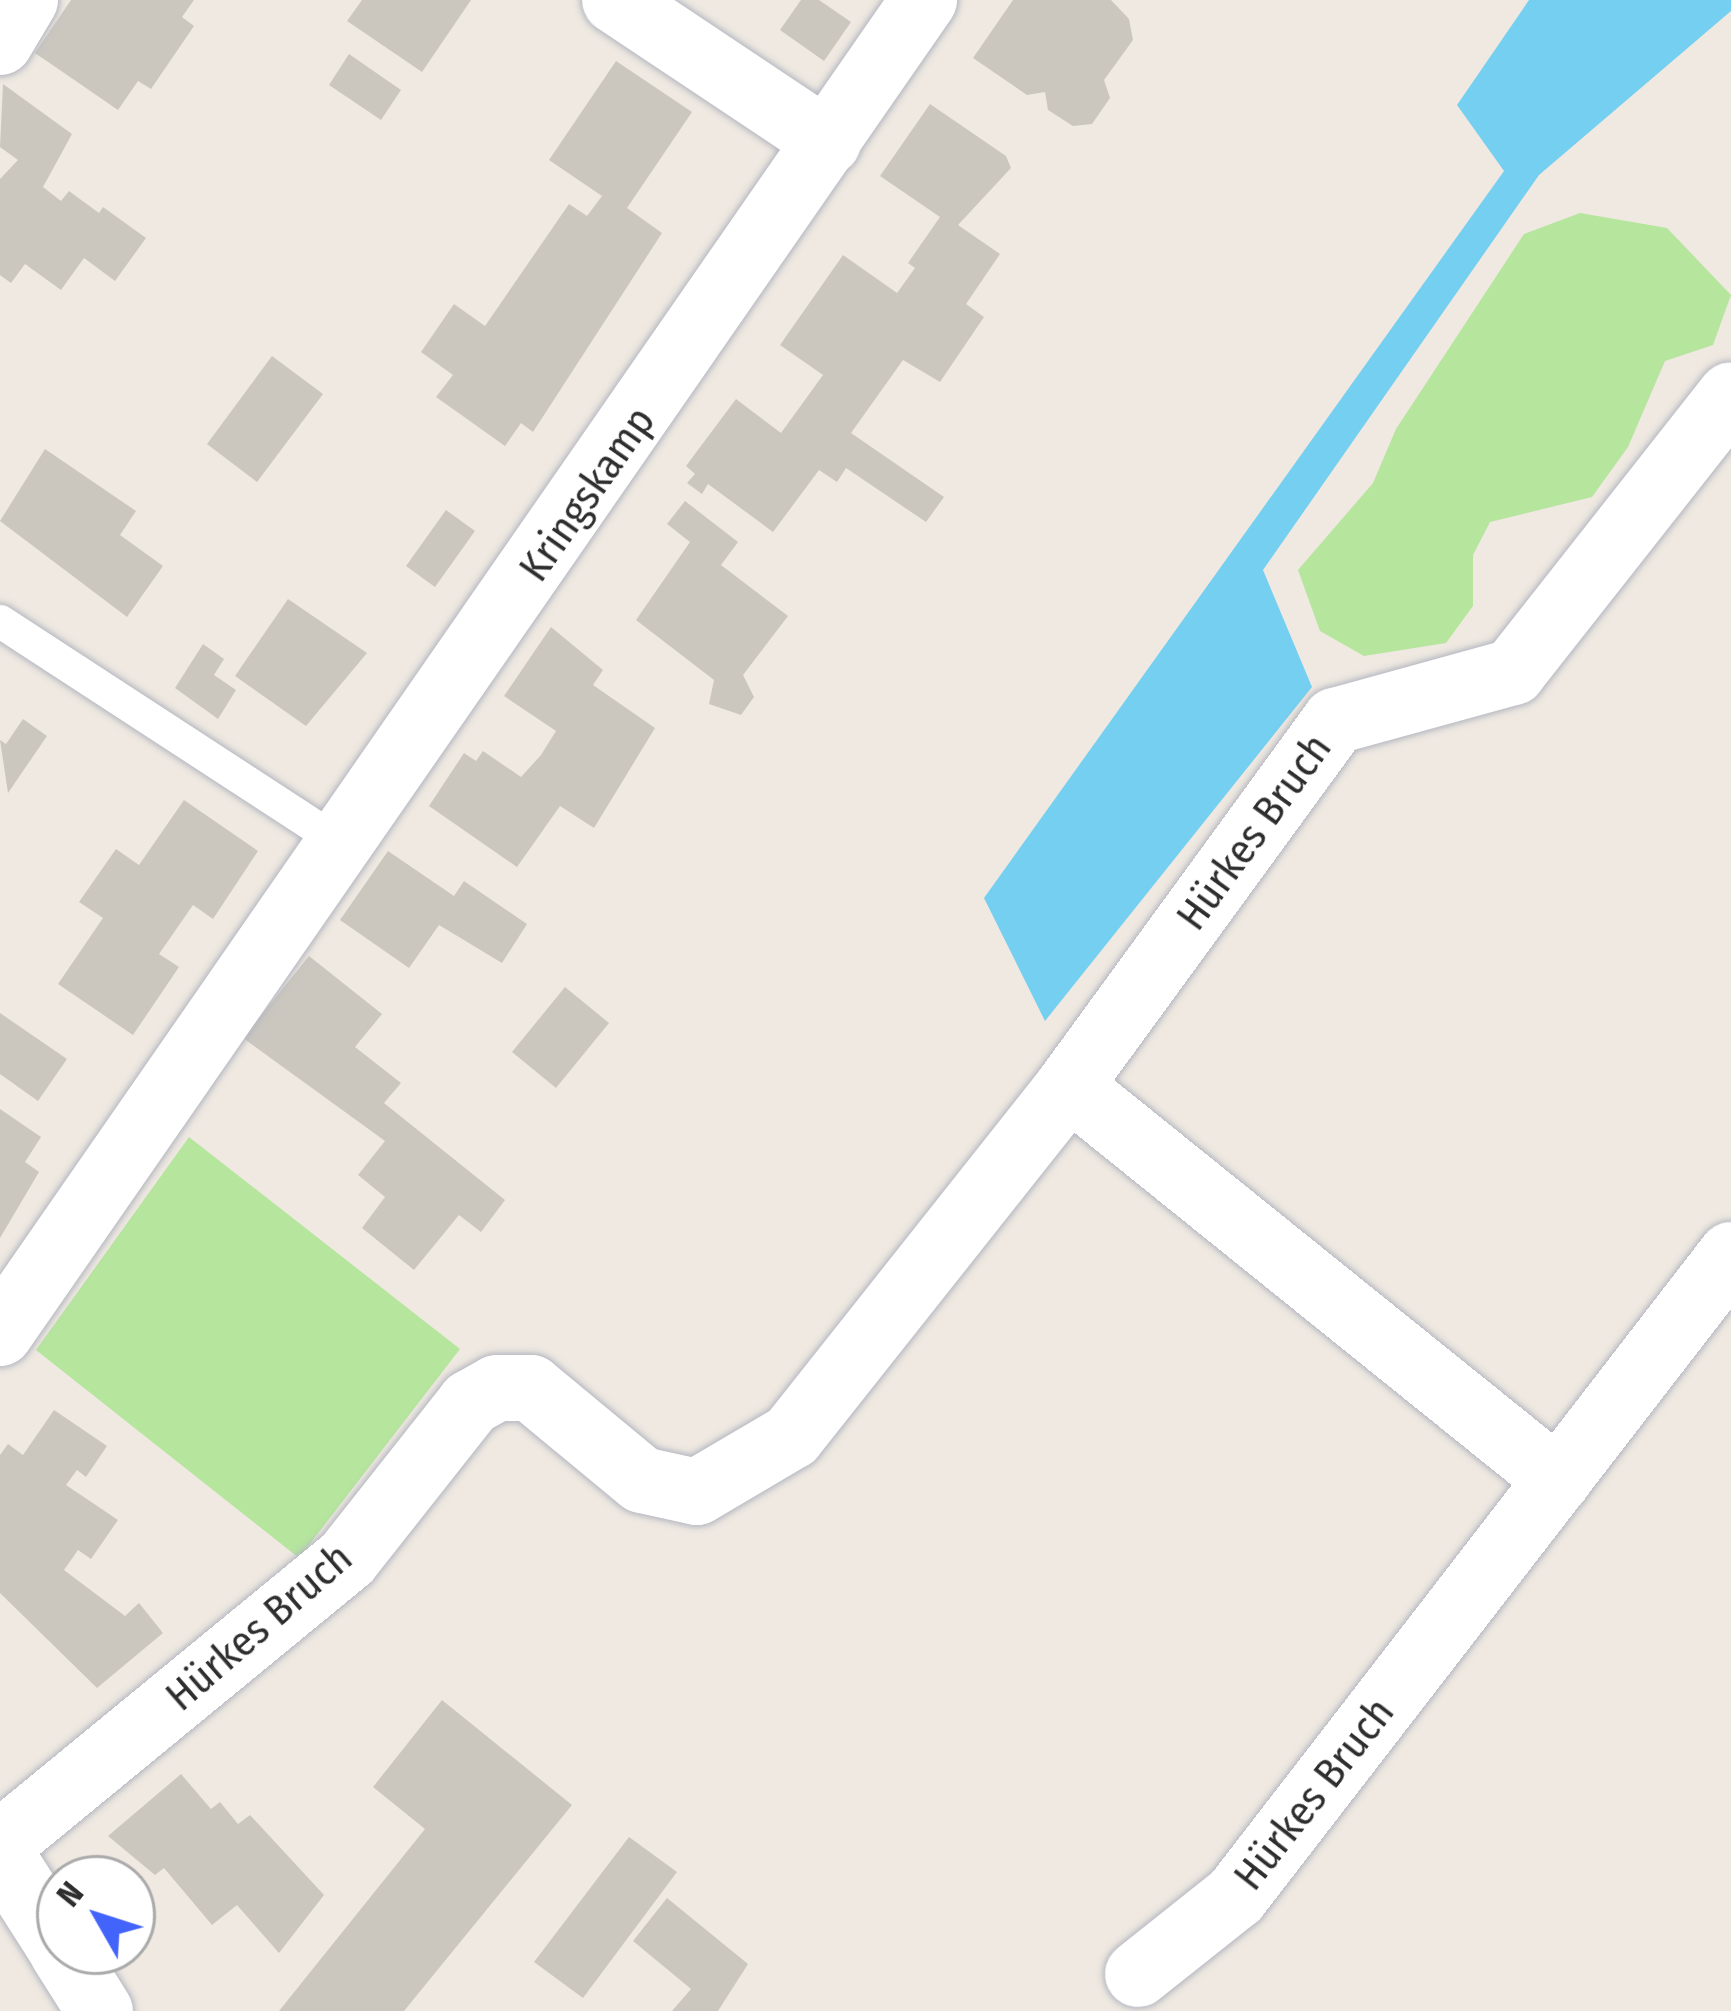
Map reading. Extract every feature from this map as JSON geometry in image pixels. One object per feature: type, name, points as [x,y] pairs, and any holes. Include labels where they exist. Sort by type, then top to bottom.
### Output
[{"type":"street","points":[[0,42],[25,0]]},
{"type":"street","points":[[615,0],[828,142]]},
{"type":"street","name":"Kringskamp","points":[[0,1333],[924,0]]},
{"type":"street","name":"Hürkes Bruch","points":[[0,1849],[347,1559],[470,1403],[497,1388],[530,1388],[642,1480],[697,1492],[792,1436],[1069,1086],[1335,721],[1514,672],[1731,395]]},
{"type":"street","points":[[1069,1086],[1558,1480]]},
{"type":"street","name":"Hürkes Bruch","points":[[1138,1974],[1236,1896],[1731,1255]]},
{"type":"street","points":[[0,1849],[36,1908]]},
{"type":"street","points":[[77,1975],[100,2011]]},
{"type":"lane","points":[[0,621],[340,843]]},
{"type":"green space","points":[[1580,213],[1667,228],[1731,295],[1713,345],[1665,361],[1628,447],[1592,497],[1490,522],[1473,555],[1473,606],[1446,643],[1364,656],[1320,631],[1298,570],[1373,483],[1396,429],[1524,234]]},
{"type":"green space","points":[[189,1137],[460,1349],[299,1558],[36,1350]]},
{"type":"water","points":[[1529,0],[1731,0],[1731,11],[1539,175],[1263,570],[1312,687],[1045,1021],[984,898],[1504,171],[1457,105]]},
{"type":"building","points":[[71,0],[194,0],[182,17],[194,26],[151,89],[138,81],[118,110],[35,53]]},
{"type":"building","points":[[362,0],[471,0],[422,72],[347,21]]},
{"type":"building","points":[[801,0],[819,0],[851,22],[824,61],[780,30]]},
{"type":"building","points":[[1013,0],[1111,0],[1129,19],[1133,40],[1104,80],[1110,98],[1092,124],[1073,126],[1048,110],[1045,92],[1027,95],[973,58]]},
{"type":"building","points":[[349,54],[401,90],[381,120],[329,85]]},
{"type":"building","points":[[616,61],[692,112],[627,208],[662,233],[533,432],[521,423],[505,446],[436,397],[453,375],[421,352],[454,304],[485,326],[569,204],[587,216],[602,196],[549,160]]},
{"type":"building","points":[[3,84],[72,134],[43,187],[61,201],[69,191],[99,213],[103,207],[146,238],[115,281],[84,258],[61,290],[25,264],[11,283],[0,275],[0,179],[18,160],[0,147]]},
{"type":"building","points":[[930,104],[1006,156],[1011,168],[958,225],[1000,254],[966,304],[984,317],[940,382],[903,360],[851,433],[944,497],[926,522],[846,468],[837,482],[819,470],[773,532],[708,484],[702,494],[687,483],[695,474],[686,466],[736,399],[781,433],[823,375],[780,345],[843,255],[897,293],[915,268],[908,263],[940,217],[880,176]]},
{"type":"building","points":[[272,356],[323,394],[257,482],[207,444]]},
{"type":"building","points":[[45,449],[136,511],[120,535],[163,566],[127,617],[0,521]]},
{"type":"building","points":[[685,501],[738,542],[721,565],[788,616],[743,675],[754,697],[741,715],[709,704],[714,680],[636,620],[690,542],[667,524]]},
{"type":"building","points":[[446,510],[475,531],[435,587],[406,566]]},
{"type":"building","points":[[288,599],[367,653],[306,726],[235,676]]},
{"type":"building","points":[[551,627],[603,670],[593,685],[655,728],[594,828],[560,806],[517,867],[429,806],[464,753],[476,761],[483,751],[521,777],[541,755],[556,731],[504,696]]},
{"type":"building","points":[[203,644],[224,659],[214,675],[236,690],[218,719],[175,688]]},
{"type":"building","points":[[23,719],[47,736],[8,793],[0,740],[6,744]]},
{"type":"building","points":[[184,800],[258,851],[213,919],[193,905],[159,954],[179,967],[133,1035],[58,984],[103,918],[79,902],[116,849],[139,865]]},
{"type":"building","points":[[388,851],[454,896],[464,881],[527,924],[502,963],[439,925],[409,968],[340,920]]},
{"type":"building","points":[[309,956],[382,1014],[355,1047],[401,1083],[384,1103],[505,1200],[481,1232],[459,1215],[414,1270],[362,1228],[385,1197],[358,1175],[385,1141],[243,1038]]},
{"type":"building","points":[[565,987],[609,1023],[556,1088],[512,1052]]},
{"type":"building","points":[[0,1013],[67,1059],[38,1101],[0,1074]]},
{"type":"building","points":[[0,1109],[41,1137],[25,1162],[39,1172],[0,1238]]},
{"type":"building","points":[[54,1410],[107,1446],[86,1477],[77,1470],[66,1485],[118,1520],[91,1559],[78,1550],[64,1570],[125,1616],[139,1603],[163,1633],[97,1688],[0,1593],[0,1455],[8,1444],[23,1455]]},
{"type":"building","points":[[442,1700],[572,1805],[404,2011],[279,2011],[425,1829],[373,1787]]},
{"type":"building","points":[[181,1774],[211,1809],[220,1802],[238,1824],[250,1815],[324,1895],[279,1953],[237,1905],[212,1925],[164,1868],[156,1874],[156,1855],[131,1855],[108,1836]]},
{"type":"building","points":[[629,1837],[677,1872],[583,1998],[534,1962]]},
{"type":"building","points":[[667,1898],[748,1964],[718,2011],[672,2011],[691,1989],[633,1941]]}]
